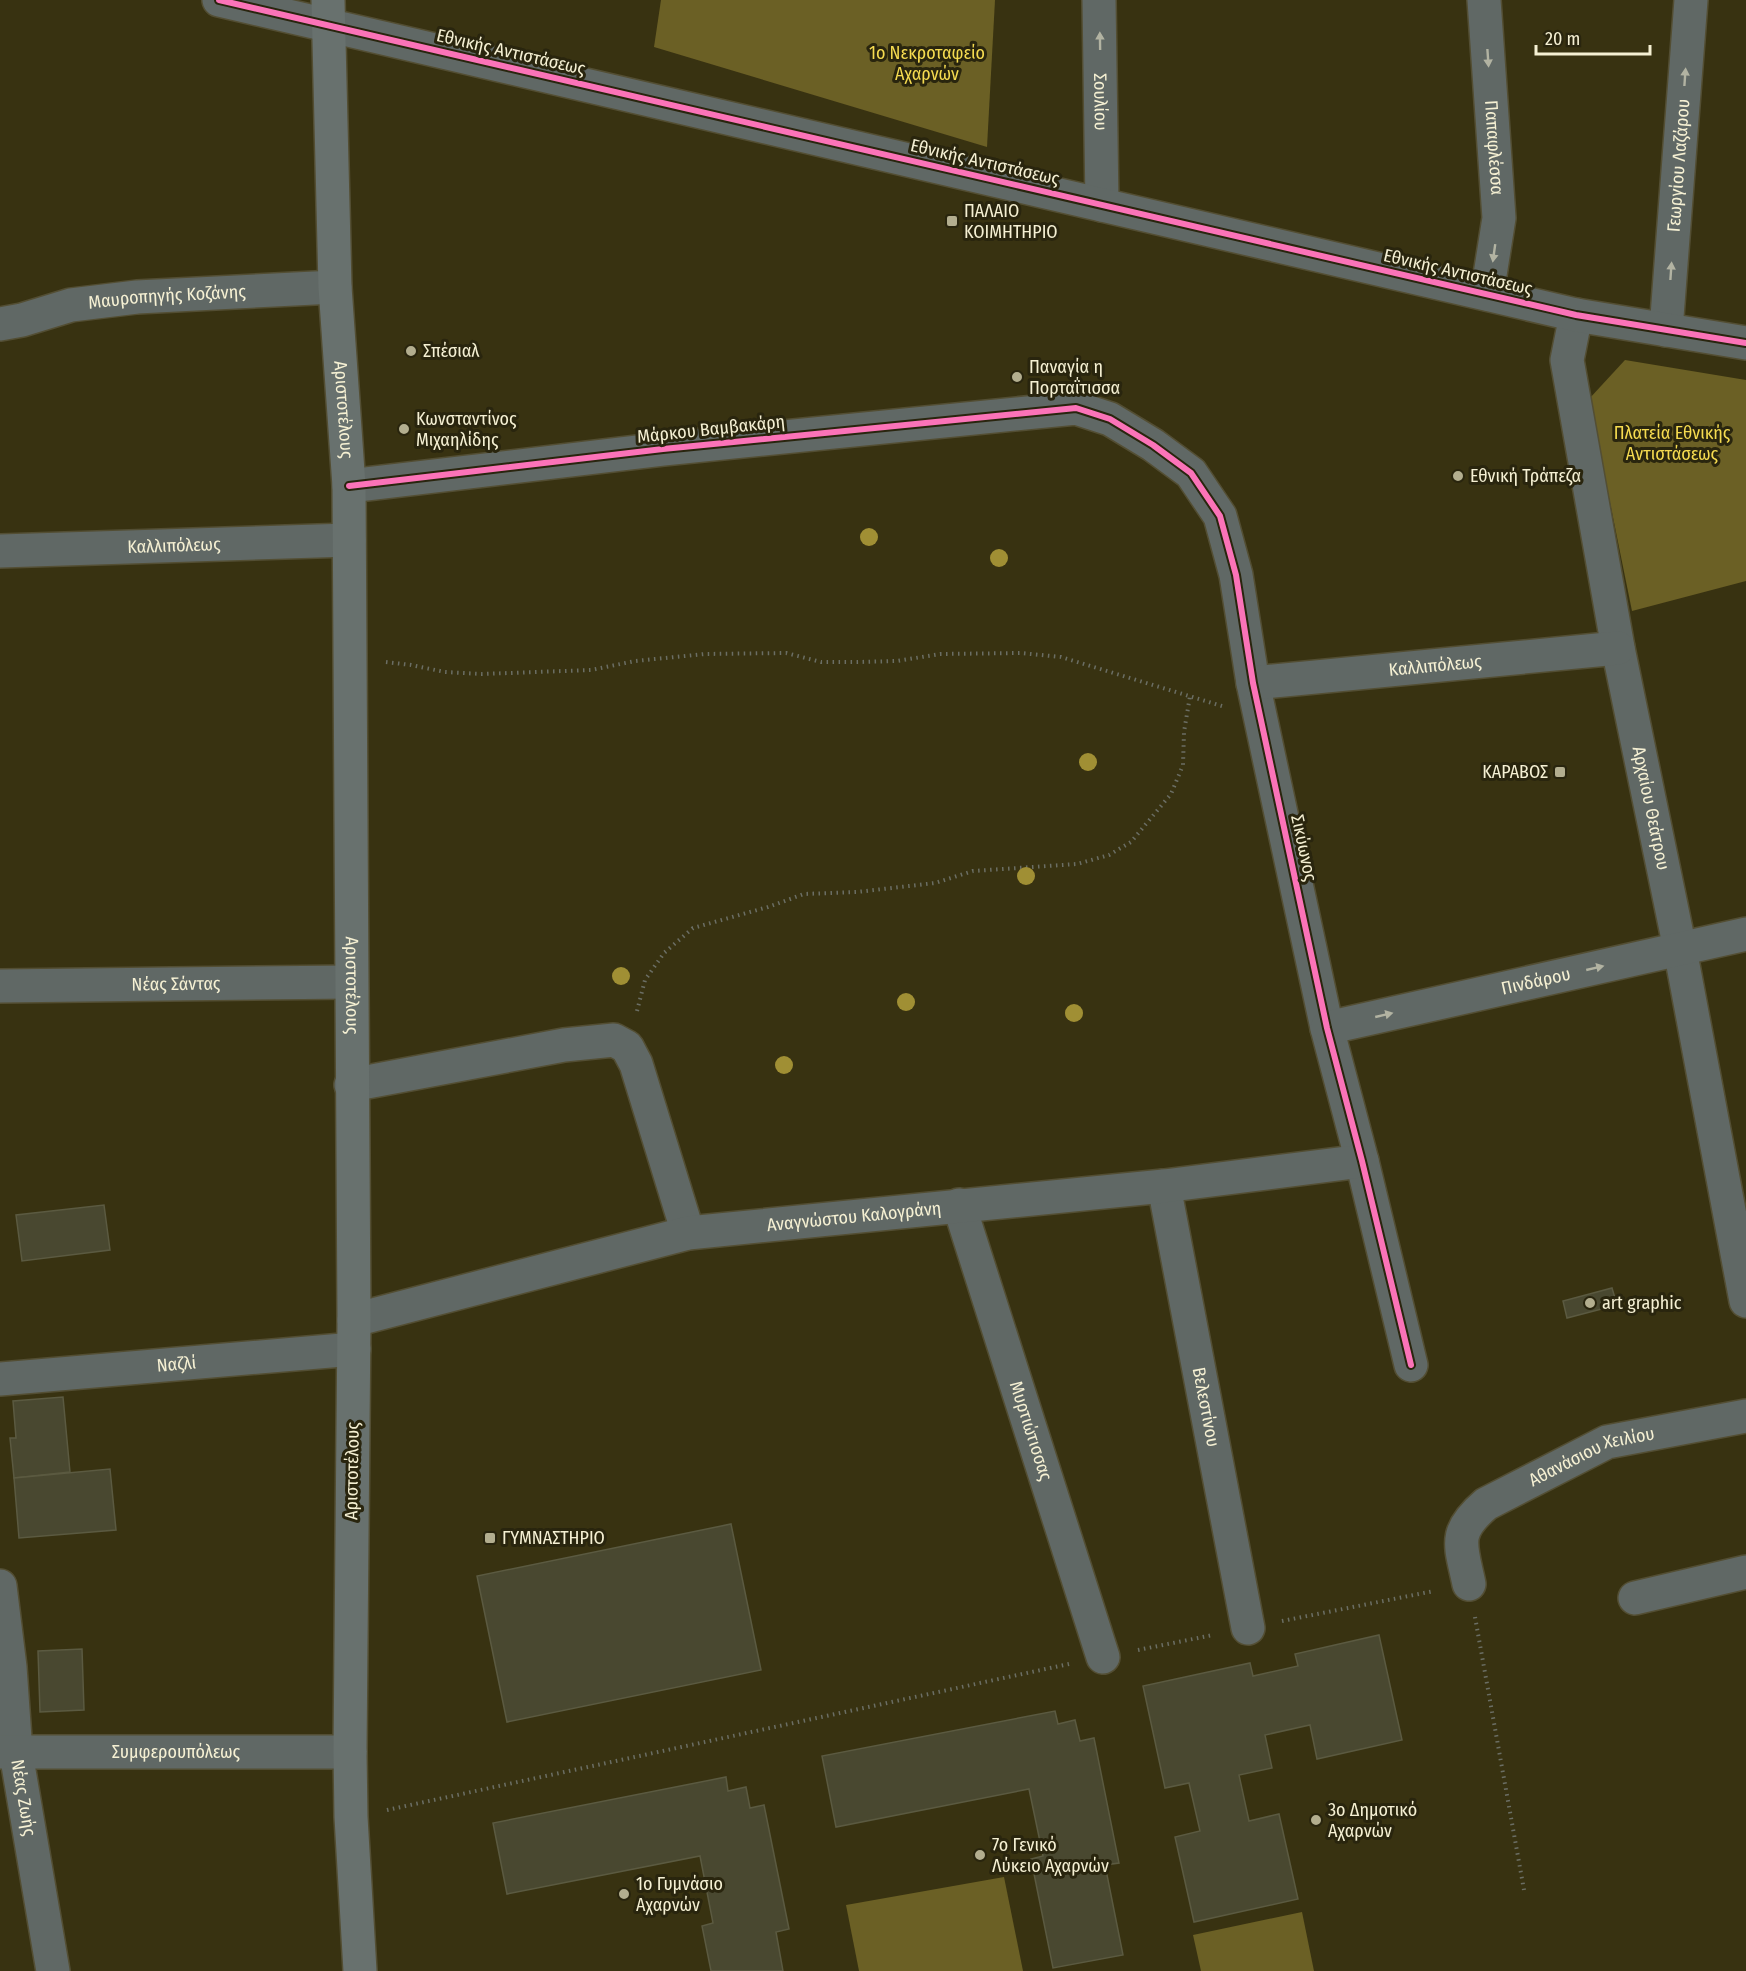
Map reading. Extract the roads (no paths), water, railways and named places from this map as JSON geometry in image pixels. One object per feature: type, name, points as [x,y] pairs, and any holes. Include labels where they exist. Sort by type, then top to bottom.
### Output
[{"type":"main road","name":"Αριστοτέλους","points":[[328,13],[335,287],[349,486],[354,1334],[350,1752],[351,1817],[360,1971]]},
{"type":"street","name":"Εθνικής Αντιστάσεως","points":[[219,0],[328,13],[1102,205],[1576,315],[1746,343]]},
{"type":"street","name":"Σουλίου","points":[[1099,0],[1102,205]]},
{"type":"street","name":"Παπαφλέσσα","points":[[1484,0],[1499,218],[1487,294]]},
{"type":"street","name":"Γεωργίου Λαζάρου","points":[[1666,330],[1691,0]]},
{"type":"street","name":"Μαυροπηγής Κοζάνης","points":[[0,324],[22,320],[71,305],[137,297],[335,287]]},
{"type":"street","name":"Αρχαίου Θεάτρου","points":[[1576,315],[1568,360],[1618,648],[1680,949],[1746,1301]]},
{"type":"street","name":"Μάρκου Βαμβακάρη","points":[[349,486],[663,449],[1076,408]]},
{"type":"street","name":"Σικύωνος","points":[[1076,408],[1110,419],[1153,445],[1191,473],[1220,516],[1236,575],[1257,698],[1327,1028],[1411,1365]]},
{"type":"street","name":"Καλλιπόλεως","points":[[0,551],[349,540]]},
{"type":"street","name":"Καλλιπόλεως","points":[[1257,698],[1618,648]]},
{"type":"street","name":"Πινδάρου","points":[[1327,1028],[1746,934]]},
{"type":"street","name":"Νέας Σάντας","points":[[0,987],[351,982]]},
{"type":"street","points":[[351,1085],[564,1045],[614,1040],[627,1047],[636,1064],[688,1233]]},
{"type":"street","name":"Αναγνώστου Καλογράνη","points":[[354,1334],[688,1233],[1164,1186],[1362,1161]]},
{"type":"street","name":"Βελεστίνου","points":[[1164,1186],[1248,1628]]},
{"type":"street","name":"Μυρτιώτισσας","points":[[959,1205],[1103,1657]]},
{"type":"street","name":"Ναζλί","points":[[0,1379],[354,1334]]},
{"type":"street","name":"Αθανάσιου Χειλίου","points":[[1469,1584],[1460,1540],[1471,1517],[1486,1504],[1607,1442],[1746,1416]]},
{"type":"street","points":[[1635,1598],[1746,1572]]},
{"type":"street","name":"Νέας Ζωής","points":[[0,1586],[10,1667],[8,1752],[53,1971]]},
{"type":"street","name":"Συμφερουπόλεως","points":[[8,1752],[350,1752]]},
{"type":"place","name":"ΠΑΛΑΙΟ ΚΟΙΜΗΤΗΡΙΟ","points":[[952,221]]},
{"type":"place","name":"Σπέσιαλ","points":[[411,351]]},
{"type":"place","name":"Παναγία η Πορταΐτισσα","points":[[1017,377]]},
{"type":"place","name":"Κωνσταντίνος Μιχαηλίδης","points":[[404,429]]},
{"type":"place","name":"Εθνική Τράπεζα","points":[[1458,476]]},
{"type":"place","name":"ΚΑΡΑΒΟΣ","points":[[1560,772]]},
{"type":"place","name":"art graphic","points":[[1590,1303]]},
{"type":"place","name":"ΓΥΜΝΑΣΤΗΡΙΟ","points":[[490,1538]]},
{"type":"place","name":"3ο Δημοτικό Αχαρνών","points":[[1316,1820]]},
{"type":"place","name":"7ο Γενικό Λύκειο Αχαρνών","points":[[980,1855]]},
{"type":"place","name":"1ο Γυμνάσιο Αχαρνών","points":[[624,1894]]},
{"type":"park label","name":"1ο Νεκροταφείο Αχαρνών","points":[[927,63]]},
{"type":"park label","name":"Πλατεία Εθνικής Αντιστάσεως","points":[[1672,443]]}]
